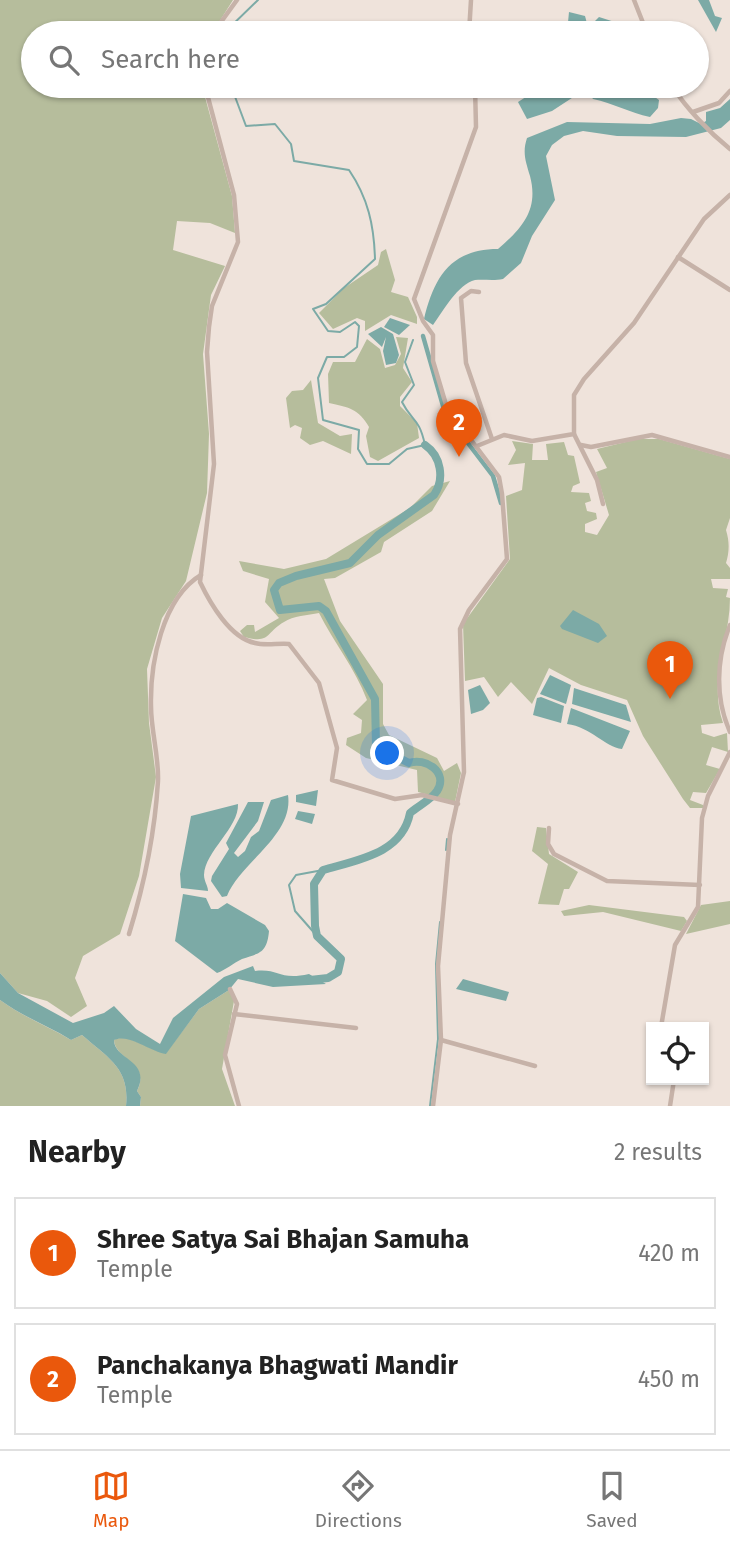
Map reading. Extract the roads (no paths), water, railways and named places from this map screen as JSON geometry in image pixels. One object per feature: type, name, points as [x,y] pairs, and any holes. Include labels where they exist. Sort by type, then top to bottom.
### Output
[{"type":"street","points":[[222,21],[237,0]]},
{"type":"street","points":[[470,21],[471,0]]},
{"type":"street","points":[[634,0],[642,21]]},
{"type":"street","points":[[692,112],[719,103],[730,91]]},
{"type":"street","points":[[208,98],[234,195],[238,242],[212,306],[206,352],[214,464],[201,575],[208,598],[244,639],[257,644],[289,644],[319,683],[337,748],[331,780],[401,800],[426,796],[458,804]]},
{"type":"street","points":[[433,1106],[441,1040],[438,966],[451,823],[464,772],[460,629],[469,610],[504,565],[508,552],[499,477],[447,408],[433,361],[433,335],[423,321],[414,299],[476,127],[475,98]]},
{"type":"street","points":[[679,98],[684,107],[703,120],[711,132],[730,149]]},
{"type":"street","points":[[603,504],[602,492],[574,435],[574,396],[584,379],[634,323],[704,219],[730,195]]},
{"type":"street","points":[[678,257],[730,290]]},
{"type":"street","points":[[479,292],[471,291],[461,298],[463,340],[466,363],[492,439]]},
{"type":"street","points":[[477,446],[505,436],[532,441],[574,435]]},
{"type":"street","points":[[581,445],[591,447],[652,435],[730,457]]},
{"type":"street","points":[[129,933],[139,902],[156,803],[158,778],[150,708],[158,651],[173,605],[201,575]]},
{"type":"street","points":[[730,625],[722,654],[719,697],[730,732]]},
{"type":"street","points":[[662,1022],[675,945],[698,907],[702,818],[708,796],[730,752]]},
{"type":"street","points":[[548,828],[548,844],[554,854],[607,881],[700,885]]},
{"type":"street","points":[[230,989],[236,999],[225,1055],[239,1106]]},
{"type":"street","points":[[234,1014],[356,1028]]},
{"type":"street","points":[[441,1040],[535,1066]]},
{"type":"street","points":[[670,1106],[673,1085]]},
{"type":"water","points":[[698,0],[709,0],[715,16],[722,18],[716,32]]},
{"type":"water","points":[[569,12],[585,16],[586,21],[568,21]]},
{"type":"water","points":[[599,17],[612,21],[595,21]]},
{"type":"water","points":[[524,98],[572,98],[552,111],[527,119],[518,102]]},
{"type":"water","points":[[593,99],[659,100],[658,108],[650,117]]},
{"type":"water","points":[[730,99],[730,120],[721,128],[686,137],[617,136],[583,131],[564,136],[552,145],[546,156],[555,200],[532,236],[521,263],[503,279],[475,280],[463,287],[433,325],[424,319],[433,290],[447,268],[468,254],[498,249],[521,226],[532,199],[525,153],[527,138],[567,122],[650,124],[681,118],[701,124],[706,121],[706,112],[720,108]]},
{"type":"water","points":[[390,318],[410,325],[399,335],[384,327]]},
{"type":"water","points":[[381,327],[393,334],[399,355],[396,363],[386,365],[383,351],[386,337],[382,347],[368,334]]},
{"type":"water","points":[[573,610],[599,624],[607,636],[598,643],[562,629],[560,626]]},
{"type":"water","points":[[550,675],[571,685],[566,704],[540,694]]},
{"type":"water","points":[[480,685],[490,703],[483,710],[471,714],[468,690]]},
{"type":"water","points":[[574,688],[626,705],[631,722],[572,704]]},
{"type":"water","points":[[537,698],[564,706],[561,723],[533,715]]},
{"type":"water","points":[[571,708],[630,731],[622,749],[567,724]]},
{"type":"water","points":[[318,790],[316,806],[296,802],[296,795]]},
{"type":"water","points":[[288,795],[288,809],[275,836],[243,872],[227,896],[222,897],[211,881],[212,876],[229,849],[226,843],[248,802],[264,802],[258,821],[234,853],[238,857],[245,851],[251,837],[259,831],[271,800]]},
{"type":"water","points":[[238,804],[233,822],[206,866],[204,877],[208,891],[181,888],[180,874],[191,816]]},
{"type":"water","points":[[298,811],[315,814],[312,824],[295,819]]},
{"type":"water","points":[[183,894],[206,898],[211,909],[218,909],[227,903],[265,925],[269,931],[262,951],[217,973],[175,941]]},
{"type":"water","points":[[253,966],[255,971],[291,976],[309,974],[326,984],[273,987],[238,979],[229,990],[199,1009],[166,1054],[126,1039],[114,1040],[116,1047],[140,1073],[137,1091],[141,1097],[140,1106],[126,1106],[121,1073],[82,1035],[71,1040],[0,1000],[0,973],[18,993],[73,1023],[104,1013],[114,1006],[136,1029],[160,1044],[173,1018],[224,977]]},
{"type":"water","points":[[463,979],[509,992],[506,1001],[456,989]]},
{"type":"waterway","points":[[236,21],[258,0]]},
{"type":"waterway","points":[[236,98],[246,126],[275,124],[291,144],[294,161],[349,170],[365,202],[371,223],[375,259],[326,304],[313,309],[328,331],[340,332],[355,322],[359,326],[357,347],[344,357],[327,357],[318,378],[323,420],[359,430],[358,449],[367,464],[389,464],[407,449],[425,445],[418,424],[402,402],[414,385],[405,362],[413,340]]},
{"type":"waterway","points":[[423,336],[445,413],[493,476],[501,503]]},
{"type":"waterway","points":[[310,980],[328,978],[338,972],[341,959],[317,936],[314,884],[323,870],[363,858],[388,846],[398,838],[410,813],[437,791],[440,778],[438,772],[428,764],[409,763],[376,746],[375,699],[326,611],[319,606],[280,610],[274,590],[279,583],[296,576],[350,563],[378,535],[434,495],[440,468],[435,455],[425,445]]},
{"type":"waterway","points":[[446,850],[447,839]]},
{"type":"waterway","points":[[317,936],[295,911],[289,885],[296,875],[323,870]]},
{"type":"waterway","points":[[430,1106],[438,1039],[436,964],[440,922]]},
{"type":"place","name":"Panchakanya Bhagwati Mandir","points":[[459,457]]},
{"type":"place","name":"Shree Satya Sai Bhajan Samuha","points":[[670,699]]}]
